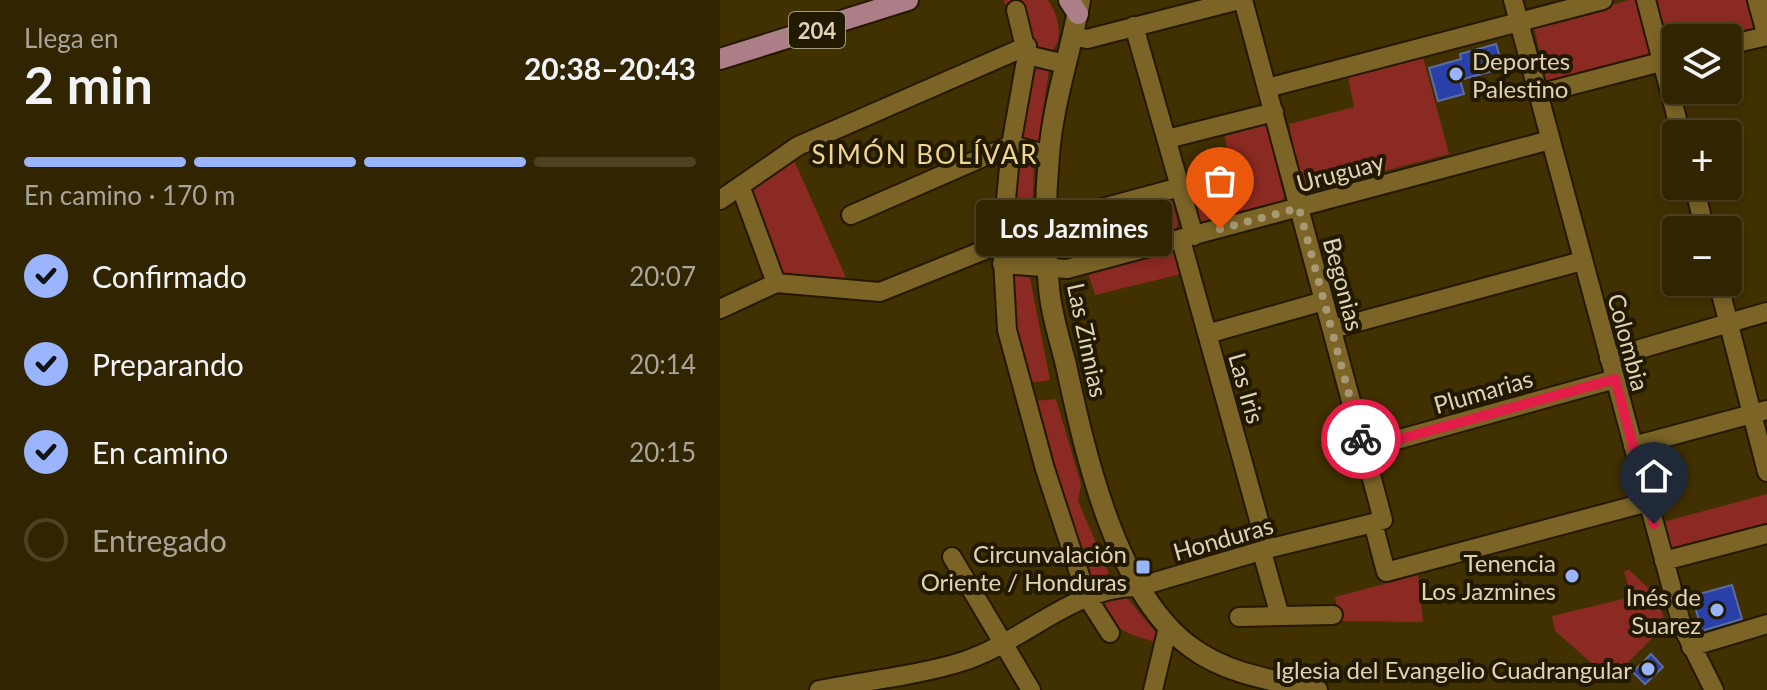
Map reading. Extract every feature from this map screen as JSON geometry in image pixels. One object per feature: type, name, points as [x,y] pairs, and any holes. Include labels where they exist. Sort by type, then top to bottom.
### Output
[{"type":"main road","name":"204","points":[[722,57],[908,0]]},
{"type":"street","points":[[1072,36],[1087,39],[1241,0]]},
{"type":"street","name":"Begonias","points":[[1241,0],[1383,520],[1373,523],[1386,572],[1648,502]]},
{"type":"street","name":"Colombia","points":[[1513,0],[1664,561],[1691,647],[1714,690]]},
{"type":"street","points":[[1267,88],[1603,0]]},
{"type":"street","points":[[1646,0],[1662,42]]},
{"type":"street","points":[[1742,41],[1767,34],[1758,0]]},
{"type":"street","name":"Las Zinnias","points":[[1076,5],[1049,155],[1049,291],[1101,501],[1138,587],[1168,627],[1190,647],[1213,662],[1274,685],[1317,690]]},
{"type":"street","points":[[1016,10],[1027,50],[1011,145],[1002,243],[1007,330],[1045,469],[1087,597],[1110,633]]},
{"type":"street","name":"Las Iris","points":[[1134,26],[1180,187],[1207,334],[1280,616]]},
{"type":"street","points":[[720,200],[798,146],[1027,50],[1065,64]]},
{"type":"street","points":[[1538,94],[1662,62]]},
{"type":"street","points":[[1167,139],[1274,112]]},
{"type":"street","name":"Uruguay","points":[[1002,264],[1067,269],[1550,140]]},
{"type":"street","points":[[851,215],[1011,145],[1049,155]]},
{"type":"street","points":[[1095,210],[1180,187]]},
{"type":"street","points":[[741,188],[776,283]]},
{"type":"street","points":[[720,309],[776,283],[880,292],[1002,243]]},
{"type":"street","points":[[1332,329],[1582,261]]},
{"type":"street","points":[[1721,296],[1727,322],[1760,412],[1767,472]]},
{"type":"street","points":[[1207,334],[1324,301]]},
{"type":"street","points":[[1609,358],[1767,312]]},
{"type":"street","name":"Plumarias","points":[[1364,449],[1615,379]]},
{"type":"street","points":[[1633,446],[1760,412]]},
{"type":"street","name":"Honduras","points":[[819,690],[964,661],[1087,597],[1123,587],[1138,587],[1373,523]]},
{"type":"street","points":[[1664,561],[1767,534]]},
{"type":"street","points":[[952,557],[1031,690]]},
{"type":"street","points":[[1239,617],[1333,615]]},
{"type":"street","points":[[1691,647],[1767,624]]},
{"type":"street","points":[[1153,690],[1168,627]]},
{"type":"shaded area","points":[[1004,0],[1048,0],[1055,12],[1059,33],[1051,52],[1037,48],[1022,5],[1014,2],[1005,4]]},
{"type":"shaded area","points":[[1629,0],[1753,0],[1761,31],[1742,35],[1742,24],[1662,24],[1662,56],[1547,85],[1534,27]]},
{"type":"shaded area","points":[[1423,57],[1449,154],[1309,191],[1300,184],[1289,124],[1354,107],[1348,77]]},
{"type":"shaded area","points":[[1032,66],[1049,70],[1038,144],[1020,138]]},
{"type":"shaded area","points":[[1266,125],[1284,196],[1282,201],[1201,222],[1196,218],[1186,172],[1229,161],[1225,136]]},
{"type":"shaded area","points":[[1017,158],[1034,164],[1031,258],[1011,258]]},
{"type":"shaded area","points":[[794,160],[847,280],[783,275],[750,191]]},
{"type":"shaded area","points":[[1172,198],[1178,224],[1175,231],[1073,259],[1062,249],[1059,230],[1062,209],[1085,202],[1088,214],[1097,222]]},
{"type":"shaded area","points":[[1178,251],[1185,273],[1095,295],[1088,273]]},
{"type":"shaded area","points":[[1010,273],[1029,273],[1050,380],[1030,383],[1019,343]]},
{"type":"shaded area","points":[[1056,399],[1081,484],[1078,501],[1109,573],[1091,581],[1035,411],[1036,401]]},
{"type":"shaded area","points":[[1767,494],[1767,527],[1671,552],[1663,522]]},
{"type":"shaded area","points":[[1629,570],[1657,596],[1667,629],[1651,639],[1611,680],[1555,631],[1552,616],[1631,597],[1624,571]]},
{"type":"shaded area","points":[[1418,575],[1423,622],[1340,621],[1335,597]]},
{"type":"shaded area","points":[[1124,594],[1157,634],[1155,642],[1124,630],[1101,607],[1104,601]]},
{"type":"building","name":"Deportes Palestino","points":[[1496,44],[1503,68],[1460,80],[1464,94],[1438,101],[1429,68],[1461,59],[1460,54]]},
{"type":"building","name":"Inés de Suarez","points":[[1732,585],[1742,619],[1702,631],[1692,596]]},
{"type":"building","name":"Iglesia del Evangelio Cuadrangular","points":[[1651,654],[1663,667],[1645,684],[1633,672]]},
{"type":"way so far","points":[[1220,229],[1299,208],[1361,439]]},
{"type":"place","name":"Deportes Palestino","points":[[1456,74]]},
{"type":"place","name":"Los Jazmines","points":[[1220,229]]},
{"type":"place","name":"Circunvalación Oriente / Honduras","points":[[1143,567]]},
{"type":"place","name":"Tenencia Los Jazmines","points":[[1572,576]]},
{"type":"place","name":"Inés de Suarez","points":[[1717,610]]},
{"type":"place","name":"Iglesia del Evangelio Cuadrangular","points":[[1648,669]]},
{"type":"district","name":"SIMÓN BOLÍVAR","points":[[925,154]]},
{"type":"route","points":[[1361,439],[1364,449],[1615,379],[1654,524]]}]
